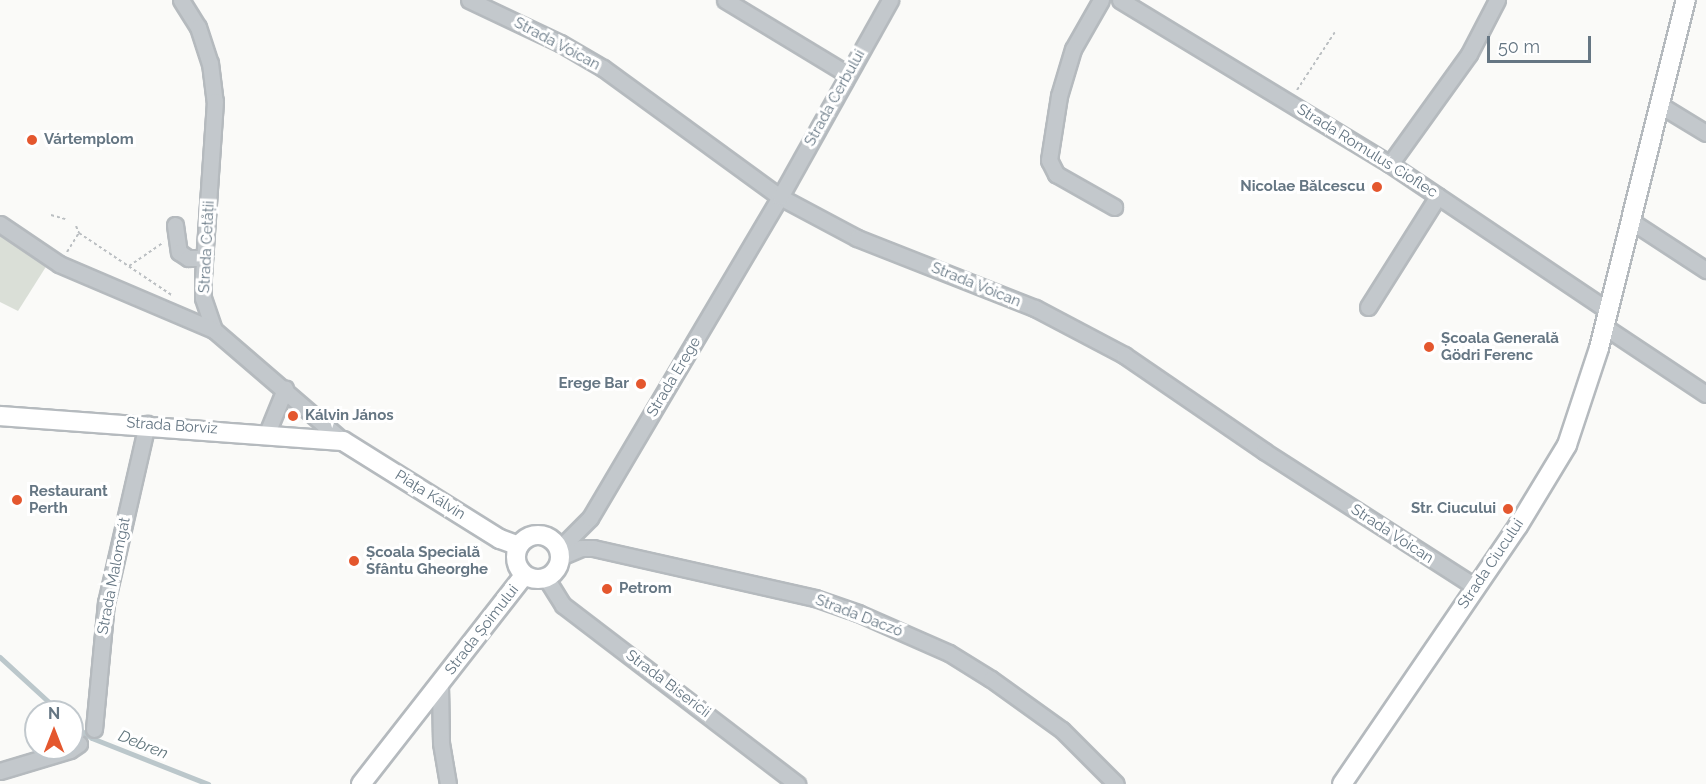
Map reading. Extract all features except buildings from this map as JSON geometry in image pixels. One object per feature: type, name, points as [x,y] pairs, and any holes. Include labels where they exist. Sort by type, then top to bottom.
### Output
[{"type":"main road","name":"Strada Ciucului","points":[[1342,784],[1476,587],[1567,445],[1607,319],[1686,0]]},
{"type":"main road","name":"Strada Borviz","points":[[0,416],[147,424],[343,441]]},
{"type":"main road","name":"Piața Kálvin","points":[[343,441],[500,539],[519,546]]},
{"type":"main road","points":[[536,535],[550,539],[559,553],[557,568],[546,578],[535,579],[524,575],[516,564],[519,546],[536,535]]},
{"type":"main road","name":"Strada Șoimului","points":[[363,782],[524,575]]},
{"type":"street","name":"Strada Cetății","points":[[181,0],[198,27],[210,63],[215,100],[203,298],[214,330]]},
{"type":"street","name":"Strada Voican","points":[[469,0],[560,43],[603,68],[780,197],[857,238],[1035,309],[1124,355],[1264,451],[1476,587]]},
{"type":"street","points":[[725,0],[848,74]]},
{"type":"street","name":"Strada Cerbului","points":[[780,197],[890,0]]},
{"type":"street","points":[[1101,0],[1073,49],[1059,96],[1049,160],[1056,174],[1114,207]]},
{"type":"street","points":[[1390,164],[1469,54],[1497,0]]},
{"type":"street","name":"Strada Romulus Cioflec","points":[[1126,2],[1390,164],[1438,196],[1607,319]]},
{"type":"street","points":[[1660,105],[1706,133]]},
{"type":"street","points":[[1368,307],[1438,196]]},
{"type":"street","name":"Strada Erege","points":[[559,553],[590,518],[780,197]]},
{"type":"street","points":[[1631,221],[1706,270]]},
{"type":"street","points":[[0,224],[59,264],[214,330],[343,441]]},
{"type":"street","points":[[175,225],[179,252],[188,258],[204,258]]},
{"type":"street","points":[[1607,319],[1706,394]]},
{"type":"street","points":[[267,433],[285,389]]},
{"type":"street","name":"Strada Malomgát","points":[[94,729],[106,603],[147,424]]},
{"type":"street","name":"Strada Daczó","points":[[559,553],[593,548],[814,598],[858,613],[948,653],[992,679],[1062,730],[1116,784]]},
{"type":"street","name":"Strada Bisericii","points":[[546,578],[563,605],[797,784]]},
{"type":"street","name":"Strada Șoimului","points":[[440,685],[441,743],[448,784]]},
{"type":"street","points":[[0,771],[37,760]]},
{"type":"path","points":[[1289,103],[1335,32]]},
{"type":"path","points":[[51,215],[65,219]]},
{"type":"path","points":[[128,266],[168,238],[175,225]]},
{"type":"path","points":[[76,226],[79,233],[175,297],[192,319]]},
{"type":"path","points":[[59,264],[79,233]]},
{"type":"shaded area","points":[[0,215],[54,254],[18,311],[0,302]]},
{"type":"waterway","name":"Debren","points":[[0,657],[47,700]]},
{"type":"waterway","name":"Debren","points":[[84,732],[92,738],[208,784]]},
{"type":"place","name":"Vártemplom","points":[[32,140]]},
{"type":"place","name":"Nicolae Bălcescu","points":[[1377,187]]},
{"type":"place","name":"Școala Generală Gödri Ferenc","points":[[1429,347]]},
{"type":"place","name":"Erege Bar","points":[[641,384]]},
{"type":"place","name":"Kálvin János","points":[[293,416]]},
{"type":"place","name":"Restaurant Perth","points":[[17,500]]},
{"type":"place","name":"Str. Ciucului","points":[[1508,509]]},
{"type":"place","name":"Școala Specială Sfântu Gheorghe","points":[[354,561]]},
{"type":"place","name":"Petrom","points":[[607,589]]}]
